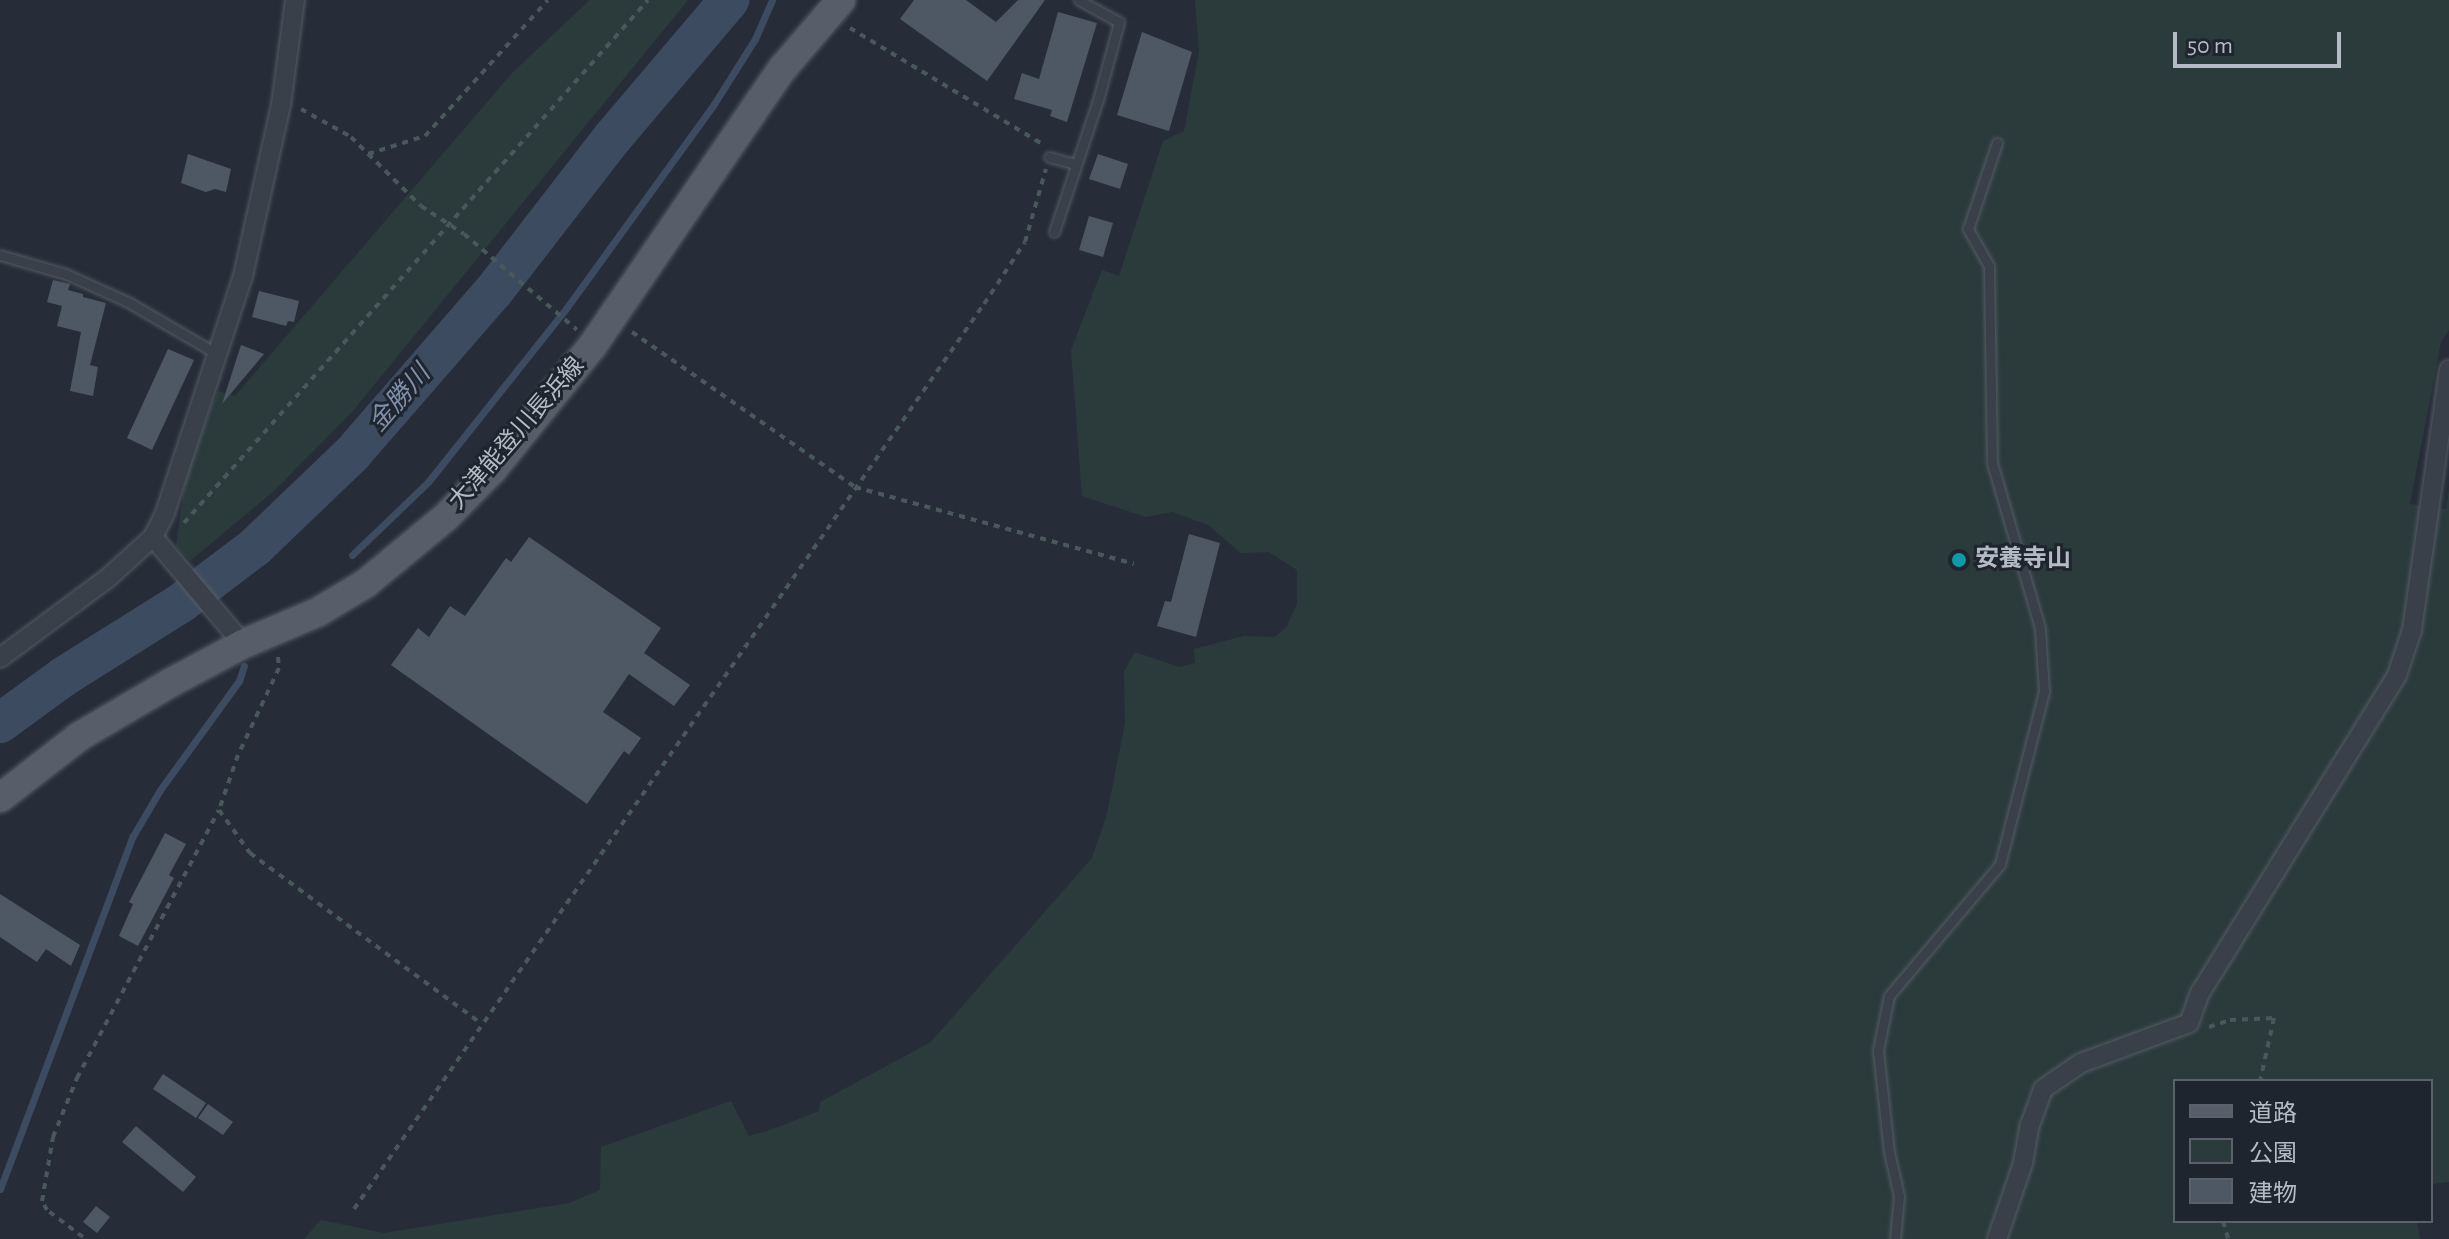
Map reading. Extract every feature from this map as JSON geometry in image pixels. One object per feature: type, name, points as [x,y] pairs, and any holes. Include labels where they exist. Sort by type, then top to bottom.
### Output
[{"type":"main road","name":"大津能登川長浜線","points":[[0,798],[80,736],[238,638],[275,631],[318,612],[365,584],[446,517],[493,469],[612,318],[783,68],[834,8]]},
{"type":"street","points":[[0,658],[109,577],[153,537],[165,513],[243,276],[281,100],[295,0]]},
{"type":"street","points":[[1997,1239],[2023,1163],[2030,1125],[2043,1089],[2081,1063],[2189,1023],[2200,993],[2397,675],[2412,630],[2449,370]]},
{"type":"street","points":[[153,537],[238,638]]},
{"type":"lane","points":[[1054,232],[1119,22],[1079,0]]},
{"type":"lane","points":[[1895,1239],[1899,1196],[1889,1152],[1878,1050],[1889,996],[2000,864],[2044,692],[2040,628],[1992,463],[1989,266],[1968,229],[1997,143]]},
{"type":"lane","points":[[1049,157],[1076,164]]},
{"type":"lane","points":[[0,255],[66,274],[128,302],[219,355]]},
{"type":"path","points":[[368,154],[425,136],[548,0]]},
{"type":"path","points":[[153,537],[180,526],[202,505],[448,222],[648,0]]},
{"type":"path","points":[[354,1209],[1025,242],[1052,149],[834,8]]},
{"type":"path","points":[[281,100],[326,121],[351,137],[421,206],[464,234],[580,332]]},
{"type":"path","points":[[612,318],[855,487],[1134,564]]},
{"type":"path","points":[[83,1237],[47,1210],[42,1201],[53,1137],[77,1078],[219,810],[254,715],[279,668],[275,631]]},
{"type":"path","points":[[219,810],[250,853],[274,873],[481,1023]]},
{"type":"path","points":[[2189,1023],[2199,1030],[2230,1020],[2274,1018],[2260,1079]]},
{"type":"green space","points":[[590,0],[688,0],[352,412],[275,490],[190,561],[176,546],[186,473],[218,391],[235,396],[513,72]]},
{"type":"green space","points":[[1195,0],[2449,0],[2449,330],[2441,342],[2410,504],[2446,509],[2449,489],[2449,1182],[2433,1184],[2433,1079],[2173,1079],[2173,1223],[2417,1223],[2420,1239],[304,1239],[321,1220],[384,1233],[569,1203],[600,1190],[601,1147],[731,1101],[749,1136],[773,1129],[819,1111],[820,1102],[931,1042],[1092,858],[1107,814],[1125,723],[1124,672],[1135,652],[1179,667],[1195,663],[1194,649],[1244,636],[1275,637],[1287,626],[1297,604],[1297,570],[1269,552],[1241,553],[1208,525],[1173,512],[1146,517],[1082,496],[1071,350],[1102,270],[1119,276],[1163,141],[1184,131],[1199,51]]},
{"type":"building","points":[[914,0],[966,0],[996,22],[1018,0],[1045,0],[987,81],[900,19]]},
{"type":"building","points":[[1058,12],[1097,23],[1067,122],[1050,116],[1052,110],[1014,99],[1022,73],[1039,79]]},
{"type":"building","points":[[1142,32],[1192,52],[1169,131],[1117,115]]},
{"type":"building","points":[[188,154],[231,169],[226,192],[215,189],[206,192],[181,183]]},
{"type":"building","points":[[1098,154],[1128,164],[1120,189],[1089,179]]},
{"type":"building","points":[[1089,216],[1113,223],[1103,257],[1079,250]]},
{"type":"building","points":[[53,280],[70,284],[68,290],[83,294],[83,297],[106,303],[90,365],[98,367],[93,396],[70,391],[81,332],[57,326],[62,306],[47,302]]},
{"type":"building","points":[[259,291],[299,301],[294,322],[288,321],[286,326],[252,317]]},
{"type":"building","points":[[241,345],[264,354],[222,404]]},
{"type":"building","points":[[168,349],[194,360],[152,450],[127,438]]},
{"type":"building","points":[[1189,534],[1220,543],[1196,637],[1157,626],[1165,601],[1171,602]]},
{"type":"building","points":[[529,537],[661,628],[644,653],[690,685],[674,706],[629,674],[603,712],[641,738],[629,755],[624,751],[587,804],[391,665],[418,628],[429,637],[450,606],[465,616],[506,558],[511,562]]},
{"type":"building","points":[[165,833],[186,844],[169,875],[174,878],[138,946],[119,936],[133,904],[129,902]]},
{"type":"building","points":[[0,894],[80,945],[71,966],[46,949],[37,962],[0,937]]},
{"type":"building","points":[[163,1074],[206,1103],[196,1118],[153,1089]]},
{"type":"building","points":[[208,1104],[233,1122],[223,1135],[198,1118]]},
{"type":"building","points":[[136,1126],[196,1177],[183,1192],[122,1142]]},
{"type":"building","points":[[96,1206],[110,1217],[97,1233],[83,1222]]},
{"type":"waterway","name":"金勝川","points":[[0,723],[63,677],[181,603],[255,547],[352,454],[493,292],[613,137],[729,0]]},
{"type":"waterway","points":[[352,555],[428,482],[565,310],[714,104],[755,39],[772,0]]},
{"type":"waterway","points":[[0,1189],[133,836],[160,790],[239,681],[244,666]]},
{"type":"place","name":"安養寺山","points":[[1959,560]]}]
